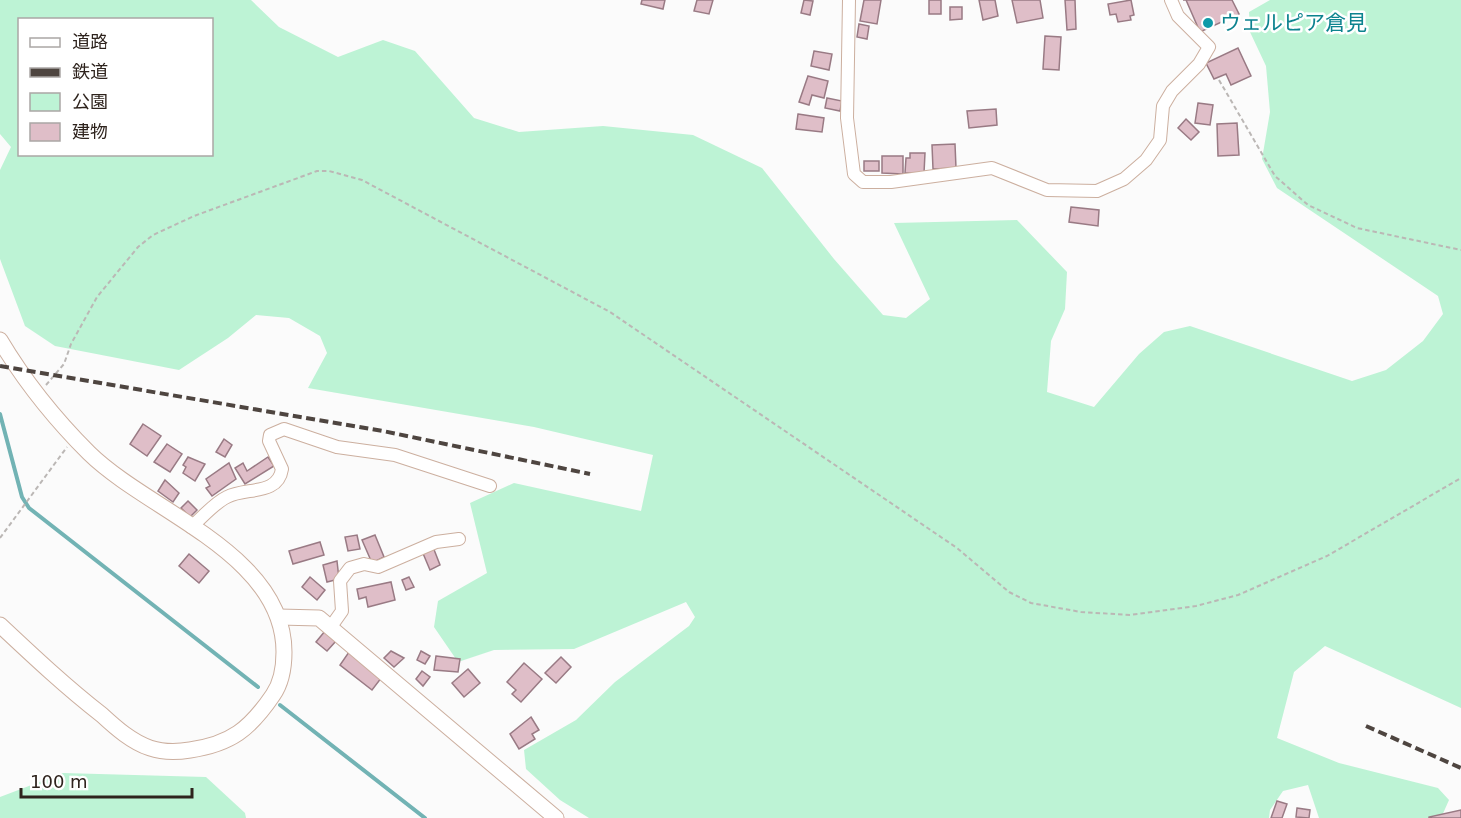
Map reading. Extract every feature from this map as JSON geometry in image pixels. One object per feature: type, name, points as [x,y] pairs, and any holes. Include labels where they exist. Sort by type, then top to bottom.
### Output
[{"type":"street","points":[[849,0],[847,117],[854,174],[863,182],[891,182],[993,168],[1047,190],[1097,191],[1124,179],[1146,160],[1160,140],[1163,106],[1172,91],[1198,64],[1209,47],[1178,16],[1171,0]]},
{"type":"street","points":[[0,340],[36,397],[74,438],[134,490],[235,558],[253,576],[269,596],[279,617],[284,640],[284,668],[277,689],[259,716],[242,732],[214,747],[181,752],[151,748],[126,735],[0,625]]},
{"type":"street","points":[[191,527],[224,498],[269,487],[276,482],[282,469],[269,441],[270,435],[284,429],[337,447],[395,455],[490,486]]},
{"type":"street","points":[[330,628],[342,611],[340,581],[350,568],[364,564],[378,567],[436,542],[459,539]]},
{"type":"street","points":[[279,617],[319,618],[556,818]]},
{"type":"path","points":[[1219,80],[1275,176],[1308,205],[1357,228],[1461,250]]},
{"type":"path","points":[[36,397],[64,364],[71,344],[97,297],[138,247],[153,235],[194,216],[302,175],[329,171],[362,180],[610,312],[957,548],[1009,592],[1031,603],[1081,612],[1130,615],[1196,606],[1238,595],[1327,556],[1461,478]]},
{"type":"path","points":[[0,537],[74,438]]},
{"type":"green space","points":[[0,0],[251,0],[279,27],[338,57],[383,40],[415,51],[474,118],[519,132],[603,126],[693,135],[762,168],[834,259],[883,315],[906,318],[930,299],[894,223],[1017,220],[1067,272],[1065,309],[1051,341],[1047,392],[1094,407],[1139,354],[1164,332],[1190,326],[1352,381],[1386,370],[1423,341],[1443,314],[1438,296],[1277,188],[1262,159],[1270,112],[1266,66],[1250,32],[1249,12],[1270,0],[1461,0],[1461,708],[1325,646],[1294,672],[1277,738],[1339,763],[1438,788],[1449,800],[1441,818],[1319,818],[1308,785],[1283,791],[1270,810],[1269,818],[589,818],[560,800],[526,769],[524,750],[576,720],[615,682],[689,626],[695,617],[686,602],[574,649],[494,650],[458,662],[434,627],[438,601],[487,573],[470,503],[514,483],[641,511],[653,455],[534,427],[308,388],[327,353],[320,336],[289,318],[256,315],[228,338],[179,370],[55,346],[25,326],[0,259],[0,170],[11,147],[0,134]]},
{"type":"green space","points":[[63,773],[206,777],[245,813],[246,818],[0,818],[0,797]]},
{"type":"building","points":[[642,0],[665,0],[663,9],[641,4]]},
{"type":"building","points":[[697,0],[713,0],[709,14],[694,11]]},
{"type":"building","points":[[804,0],[813,1],[810,15],[801,13]]},
{"type":"building","points":[[864,0],[881,0],[877,24],[860,21]]},
{"type":"building","points":[[929,0],[941,0],[941,14],[929,14]]},
{"type":"building","points":[[979,0],[995,0],[998,16],[983,20]]},
{"type":"building","points":[[1012,0],[1040,0],[1043,18],[1017,23]]},
{"type":"building","points":[[1065,0],[1075,0],[1076,29],[1067,30]]},
{"type":"building","points":[[1131,0],[1134,15],[1130,16],[1131,20],[1118,22],[1116,14],[1110,15],[1108,4]]},
{"type":"building","name":"ウェルピア倉見","points":[[1186,0],[1232,0],[1239,14],[1200,32]]},
{"type":"building","points":[[950,7],[962,7],[962,19],[950,20]]},
{"type":"building","points":[[859,24],[869,26],[867,39],[857,37]]},
{"type":"building","points":[[1045,36],[1061,37],[1059,70],[1043,69]]},
{"type":"building","points":[[1238,48],[1251,76],[1231,85],[1226,74],[1214,79],[1206,63]]},
{"type":"building","points":[[814,51],[832,54],[829,70],[811,66]]},
{"type":"building","points":[[808,76],[828,81],[824,98],[812,95],[809,105],[799,102]]},
{"type":"building","points":[[827,98],[842,101],[840,111],[825,108]]},
{"type":"building","points":[[1198,103],[1213,105],[1210,125],[1195,123]]},
{"type":"building","points":[[996,109],[997,125],[969,128],[967,111]]},
{"type":"building","points":[[798,114],[824,118],[822,132],[796,129]]},
{"type":"building","points":[[1186,119],[1199,132],[1191,140],[1178,128]]},
{"type":"building","points":[[1237,123],[1239,155],[1218,156],[1217,124]]},
{"type":"building","points":[[955,144],[956,168],[933,169],[932,145]]},
{"type":"building","points":[[910,153],[925,153],[924,173],[905,173],[906,158],[910,158]]},
{"type":"building","points":[[882,156],[903,156],[903,174],[882,173]]},
{"type":"building","points":[[864,161],[879,161],[879,171],[864,171]]},
{"type":"building","points":[[1071,207],[1099,210],[1098,226],[1069,222]]},
{"type":"building","points":[[143,424],[161,436],[147,456],[130,444]]},
{"type":"building","points":[[224,439],[232,445],[225,457],[216,452]]},
{"type":"building","points":[[167,444],[182,454],[170,472],[154,462]]},
{"type":"building","points":[[188,457],[205,464],[195,481],[183,473],[186,467],[183,465]]},
{"type":"building","points":[[268,457],[274,466],[245,484],[235,468],[243,463],[247,471]]},
{"type":"building","points":[[229,463],[236,479],[212,496],[206,488],[210,486],[206,479]]},
{"type":"building","points":[[165,480],[179,493],[173,502],[158,491]]},
{"type":"building","points":[[188,501],[197,510],[190,517],[181,508]]},
{"type":"building","points":[[357,535],[360,549],[348,551],[345,537]]},
{"type":"building","points":[[375,535],[384,557],[372,563],[362,540]]},
{"type":"building","points":[[320,542],[324,555],[293,564],[289,551]]},
{"type":"building","points":[[433,547],[440,565],[430,570],[422,551]]},
{"type":"building","points":[[189,554],[209,571],[199,583],[179,566]]},
{"type":"building","points":[[337,561],[339,579],[327,582],[323,565]]},
{"type":"building","points":[[310,577],[325,590],[317,600],[302,587]]},
{"type":"building","points":[[409,577],[414,587],[406,590],[402,580]]},
{"type":"building","points":[[391,582],[395,600],[368,607],[366,597],[359,599],[357,589]]},
{"type":"building","points":[[325,631],[336,641],[327,651],[316,642]]},
{"type":"building","points":[[391,651],[404,658],[394,667],[384,658]]},
{"type":"building","points":[[421,651],[430,656],[425,664],[417,660]]},
{"type":"building","points":[[349,652],[382,677],[372,690],[340,665]]},
{"type":"building","points":[[436,656],[460,659],[458,672],[434,670]]},
{"type":"building","points":[[561,657],[571,667],[556,683],[545,673]]},
{"type":"building","points":[[524,663],[542,679],[521,702],[512,694],[516,690],[507,682]]},
{"type":"building","points":[[468,669],[480,683],[464,697],[452,683]]},
{"type":"building","points":[[422,671],[430,677],[423,686],[416,679]]},
{"type":"building","points":[[531,717],[539,730],[532,734],[535,739],[519,749],[510,734]]},
{"type":"building","points":[[1277,801],[1287,804],[1282,818],[1271,818]]},
{"type":"building","points":[[1297,808],[1310,810],[1309,818],[1296,817]]},
{"type":"building","points":[[1461,810],[1461,818],[1429,818],[1429,817]]},
{"type":"waterway","points":[[0,414],[22,497],[29,508],[258,687]]},
{"type":"waterway","points":[[280,705],[425,818]]},
{"type":"railway","points":[[0,366],[383,431],[590,474]]},
{"type":"railway","points":[[1366,726],[1461,768]]},
{"type":"place","name":"ウェルピア倉見","points":[[1208,23]]}]
